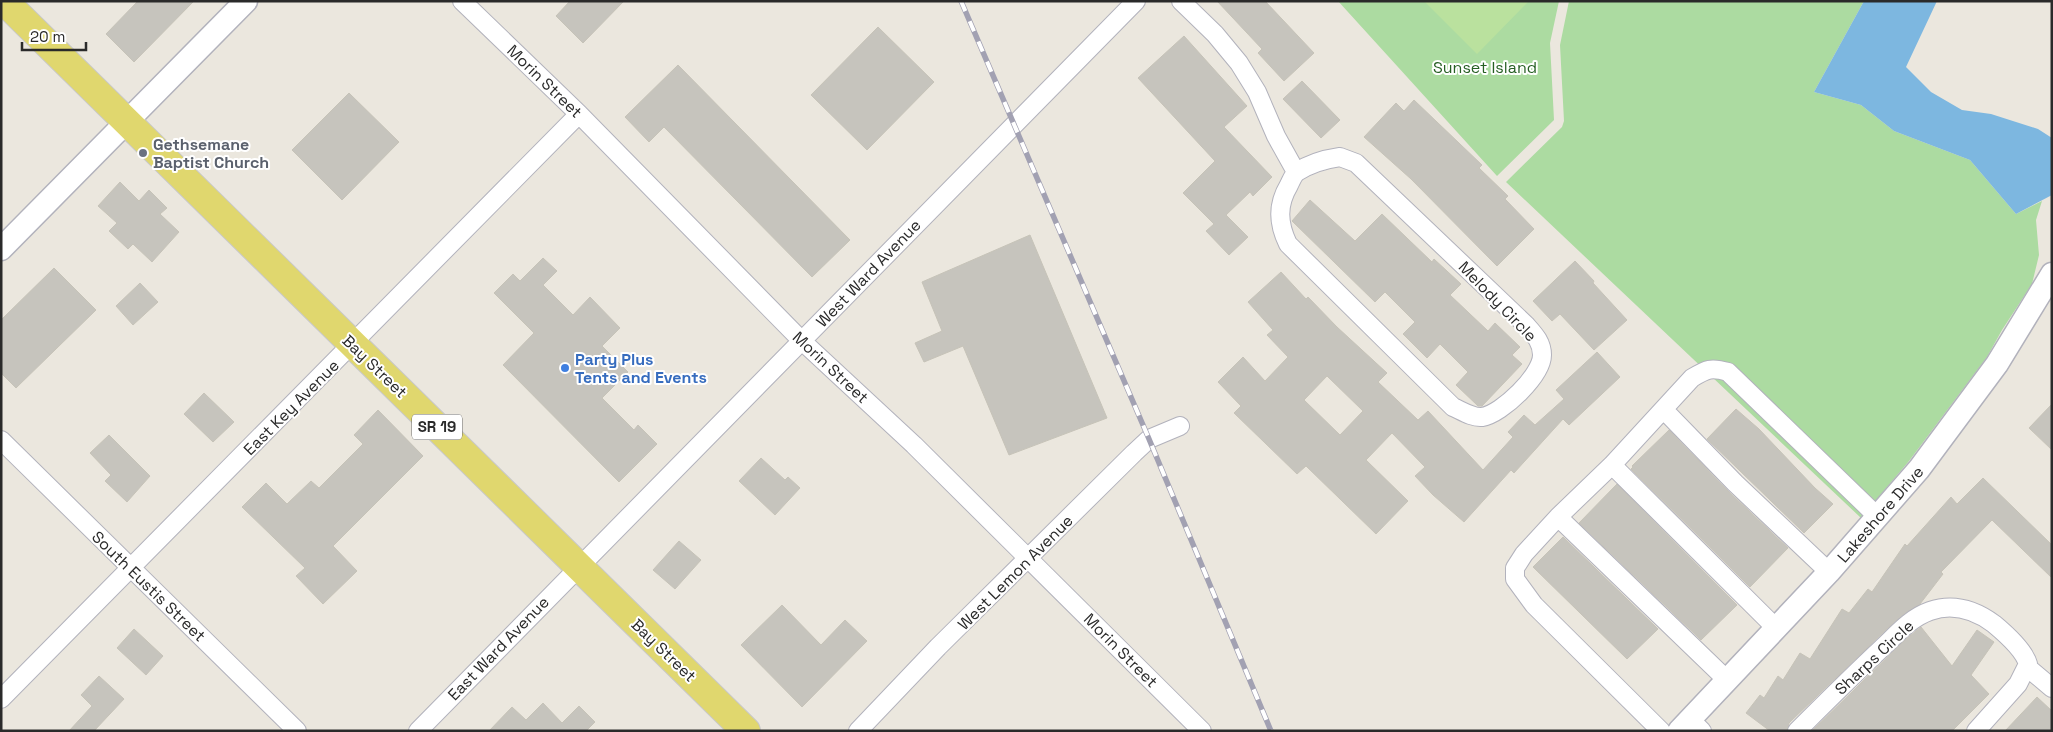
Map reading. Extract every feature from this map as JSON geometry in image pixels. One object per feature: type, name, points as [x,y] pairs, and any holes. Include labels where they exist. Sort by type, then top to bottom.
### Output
[{"type":"main road","name":"Bay Street","points":[[4,1],[746,731]]},
{"type":"street","points":[[1,249],[246,1]]},
{"type":"street","name":"Morin Street","points":[[462,1],[579,114],[802,341],[914,445],[1202,731]]},
{"type":"street","name":"West Ward Avenue","points":[[579,566],[1136,1]]},
{"type":"street","points":[[1181,1],[1215,34],[1239,63],[1257,92],[1276,136],[1296,172]]},
{"type":"street","name":"East Key Avenue","points":[[1,699],[353,345],[579,114]]},
{"type":"street","name":"Melody Circle","points":[[1340,157],[1356,162],[1535,335],[1539,340],[1542,354],[1540,368],[1536,374],[1497,411],[1483,417],[1474,417],[1453,407],[1288,244],[1281,229],[1279,211],[1282,196],[1296,172],[1328,159],[1340,157]]},
{"type":"street","name":"Lakeshore Drive","points":[[1690,727],[1727,680],[1829,572],[1919,470],[1997,364],[2052,274]]},
{"type":"street","points":[[1661,731],[1534,605],[1515,579],[1515,568],[1524,554],[1558,517],[1612,464],[1692,378],[1705,370],[1715,368],[1728,372],[1878,517]]},
{"type":"street","points":[[1664,410],[1735,483],[1829,572]]},
{"type":"street","name":"West Lemon Avenue","points":[[858,731],[938,647],[1149,439],[1180,426]]},
{"type":"street","name":"South Eustis Street","points":[[1,440],[297,731]]},
{"type":"street","points":[[1612,464],[1776,628]]},
{"type":"street","points":[[1558,517],[1727,680]]},
{"type":"street","name":"East Ward Avenue","points":[[418,731],[579,566]]},
{"type":"street","name":"Sharps Circle","points":[[1797,731],[1912,620],[1929,611],[1947,607],[1961,608],[1984,617],[2000,630],[2026,657],[2027,667],[2052,688]]},
{"type":"street","points":[[1976,731],[2018,684],[2027,667]]},
{"type":"green space","name":"Sunset Island","points":[[1338,1],[1559,1],[1550,43],[1554,120],[1497,176]]},
{"type":"green space","points":[[1424,1],[1529,1],[1477,54]]},
{"type":"green space","points":[[1569,1],[1864,1],[1814,92],[1861,105],[1894,131],[1970,160],[2016,214],[2042,201],[2036,220],[2039,255],[2032,284],[1987,357],[1909,461],[1861,518],[1506,182],[1562,127],[1564,121],[1560,45]]},
{"type":"water","points":[[1864,1],[1937,1],[1906,67],[1931,92],[1962,110],[1991,114],[2038,129],[2052,138],[2052,195],[2016,214],[1970,160],[1894,131],[1861,105],[1814,92]]},
{"type":"building","points":[[138,1],[194,1],[134,62],[106,34]]},
{"type":"building","points":[[570,1],[624,1],[583,43],[556,16]]},
{"type":"building","points":[[1217,1],[1265,1],[1314,53],[1284,81],[1258,53],[1262,49]]},
{"type":"building","points":[[878,27],[934,82],[867,150],[811,95]]},
{"type":"building","points":[[1184,36],[1247,106],[1224,127],[1272,177],[1253,196],[1250,192],[1226,215],[1248,237],[1229,255],[1206,231],[1214,224],[1183,193],[1215,161],[1138,78]]},
{"type":"building","points":[[678,65],[850,240],[812,277],[664,127],[649,142],[625,117]]},
{"type":"building","points":[[1302,81],[1340,120],[1321,138],[1283,99]]},
{"type":"building","points":[[349,93],[399,142],[342,200],[292,150]]},
{"type":"building","points":[[1414,100],[1482,165],[1479,168],[1508,196],[1505,199],[1534,229],[1497,266],[1411,179],[1364,137],[1396,103],[1404,111]]},
{"type":"building","points":[[120,182],[139,201],[149,190],[167,208],[160,214],[179,232],[152,262],[133,244],[128,249],[109,231],[117,223],[98,206]]},
{"type":"building","points":[[1310,200],[1355,241],[1382,214],[1432,262],[1434,259],[1461,284],[1450,295],[1488,331],[1495,323],[1520,347],[1512,355],[1522,364],[1482,406],[1478,406],[1456,385],[1468,372],[1440,344],[1427,358],[1403,334],[1415,322],[1385,292],[1375,302],[1292,221]]},
{"type":"building","points":[[1030,235],[1107,418],[1009,455],[963,346],[924,362],[915,343],[942,331],[922,282]]},
{"type":"building","name":"Party Plus Tents and Events","points":[[543,258],[557,271],[543,285],[573,315],[590,297],[620,328],[602,346],[628,372],[602,398],[634,430],[638,425],[657,444],[619,482],[503,365],[534,333],[494,293],[513,274],[520,281]]},
{"type":"building","points":[[1575,261],[1627,320],[1594,350],[1560,314],[1552,321],[1533,301]]},
{"type":"building","points":[[54,268],[96,310],[16,388],[1,373],[1,320]]},
{"type":"building","points":[[1281,272],[1306,299],[1308,297],[1337,327],[1387,373],[1378,382],[1418,420],[1428,411],[1483,470],[1513,437],[1508,432],[1524,415],[1535,425],[1564,399],[1556,390],[1597,352],[1620,377],[1569,425],[1563,419],[1514,473],[1511,470],[1464,522],[1433,495],[1415,476],[1425,467],[1392,433],[1366,460],[1408,501],[1376,534],[1306,466],[1297,474],[1234,413],[1241,406],[1218,382],[1243,357],[1265,381],[1288,357],[1267,335],[1273,330],[1248,302]],"holes":[[[1327,376],[1363,411],[1340,435],[1304,400]]]},
{"type":"building","points":[[140,283],[158,302],[133,325],[116,306]]},
{"type":"building","points":[[204,393],[234,422],[213,442],[184,414]]},
{"type":"building","points":[[2052,404],[2052,450],[2029,428]]},
{"type":"building","points":[[1736,409],[1759,429],[1815,488],[1833,504],[1804,533],[1707,439]]},
{"type":"building","points":[[378,410],[423,456],[333,546],[357,571],[323,604],[296,576],[305,568],[242,507],[266,483],[287,504],[311,481],[319,488],[363,444],[354,435]]},
{"type":"building","points":[[1669,430],[1728,491],[1788,548],[1750,587],[1631,469]]},
{"type":"building","points":[[109,435],[150,476],[127,502],[105,481],[111,475],[90,453]]},
{"type":"building","points":[[761,458],[785,480],[788,477],[800,488],[775,515],[739,481]]},
{"type":"building","points":[[1983,478],[2052,545],[2052,578],[1992,520],[1941,572],[1943,574],[1920,604],[1891,625],[1789,723],[1787,731],[1770,731],[1746,713],[1760,695],[1764,698],[1778,676],[1783,680],[1800,653],[1810,659],[1842,609],[1849,613],[1868,589],[1872,592],[1905,544],[1907,546],[1951,497],[1957,504]]},
{"type":"building","points":[[1617,484],[1737,605],[1701,640],[1579,523]]},
{"type":"building","points":[[1563,537],[1658,629],[1627,659],[1533,567]]},
{"type":"building","points":[[679,541],[701,560],[675,589],[653,570]]},
{"type":"building","points":[[782,605],[821,645],[845,620],[867,641],[802,707],[741,645]]},
{"type":"building","points":[[1921,627],[1952,666],[1977,630],[1994,642],[1971,675],[1989,694],[1952,731],[1812,731],[1905,640]]},
{"type":"building","points":[[134,629],[163,656],[146,675],[117,648]]},
{"type":"building","points":[[99,676],[124,699],[94,731],[69,731],[92,706],[81,695]]},
{"type":"building","points":[[2037,697],[2052,711],[2052,731],[2005,731]]},
{"type":"building","points":[[543,703],[562,723],[579,706],[595,722],[586,731],[489,731],[512,707],[526,720]]},
{"type":"railway","points":[[961,1],[1149,439],[1271,731]]},
{"type":"place","name":"Gethsemane Baptist Church","points":[[143,153]]},
{"type":"place","name":"Party Plus Tents and Events","points":[[565,368]]}]
